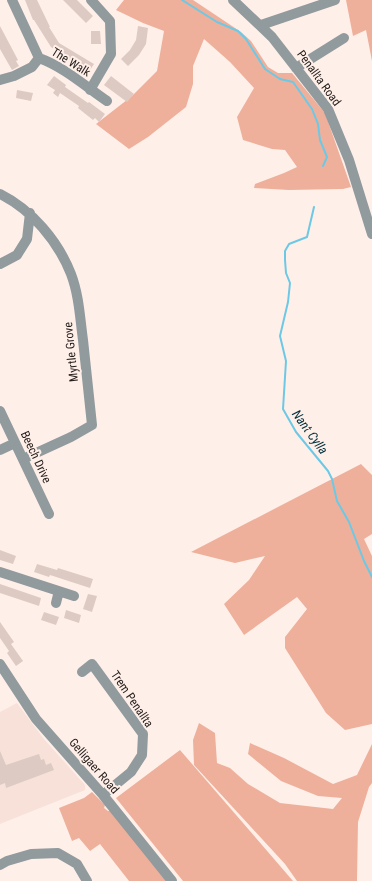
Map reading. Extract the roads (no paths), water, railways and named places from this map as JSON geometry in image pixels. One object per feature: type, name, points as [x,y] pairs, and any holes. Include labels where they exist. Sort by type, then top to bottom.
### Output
[{"type":"street","name":"The Walk","points":[[12,0],[39,58],[52,63],[107,101]]},
{"type":"street","name":"The Walk","points":[[90,90],[111,54],[110,21],[91,0]]},
{"type":"street","name":"Penallta Road","points":[[233,0],[260,25],[328,109],[348,160],[372,234]]},
{"type":"street","points":[[260,25],[335,0]]},
{"type":"street","points":[[296,68],[344,38]]},
{"type":"street","name":"The Walk","points":[[0,80],[14,76],[32,67],[39,58]]},
{"type":"street","points":[[0,194],[30,213],[27,239],[17,255],[0,264]]},
{"type":"street","name":"Myrtle Grove","points":[[23,459],[71,437],[92,425],[78,301],[71,274],[59,250],[30,213]]},
{"type":"street","name":"Beech Drive","points":[[0,411],[49,514]]},
{"type":"street","points":[[0,450],[15,443]]},
{"type":"street","points":[[0,572],[74,596]]},
{"type":"street","points":[[56,603],[59,591]]},
{"type":"street","name":"Gelligaer Road","points":[[0,664],[36,719],[103,795],[172,881]]},
{"type":"street","name":"Trem Penallta","points":[[82,672],[92,664],[143,734],[142,755],[130,772],[103,795]]},
{"type":"street","points":[[0,865],[7,861],[31,854],[58,853],[77,864],[88,881]]},
{"type":"waterway","name":"Nant Cylla","points":[[182,0],[217,22],[238,31],[246,39],[265,69],[280,79],[293,82],[312,109],[318,124],[320,140],[327,157],[323,166]]},
{"type":"waterway","name":"Nant Cylla","points":[[314,207],[307,237],[289,244],[285,251],[286,273],[290,283],[288,302],[280,336],[286,361],[283,409],[296,432],[328,471],[332,479],[337,501],[349,522],[364,561],[372,577]]}]
